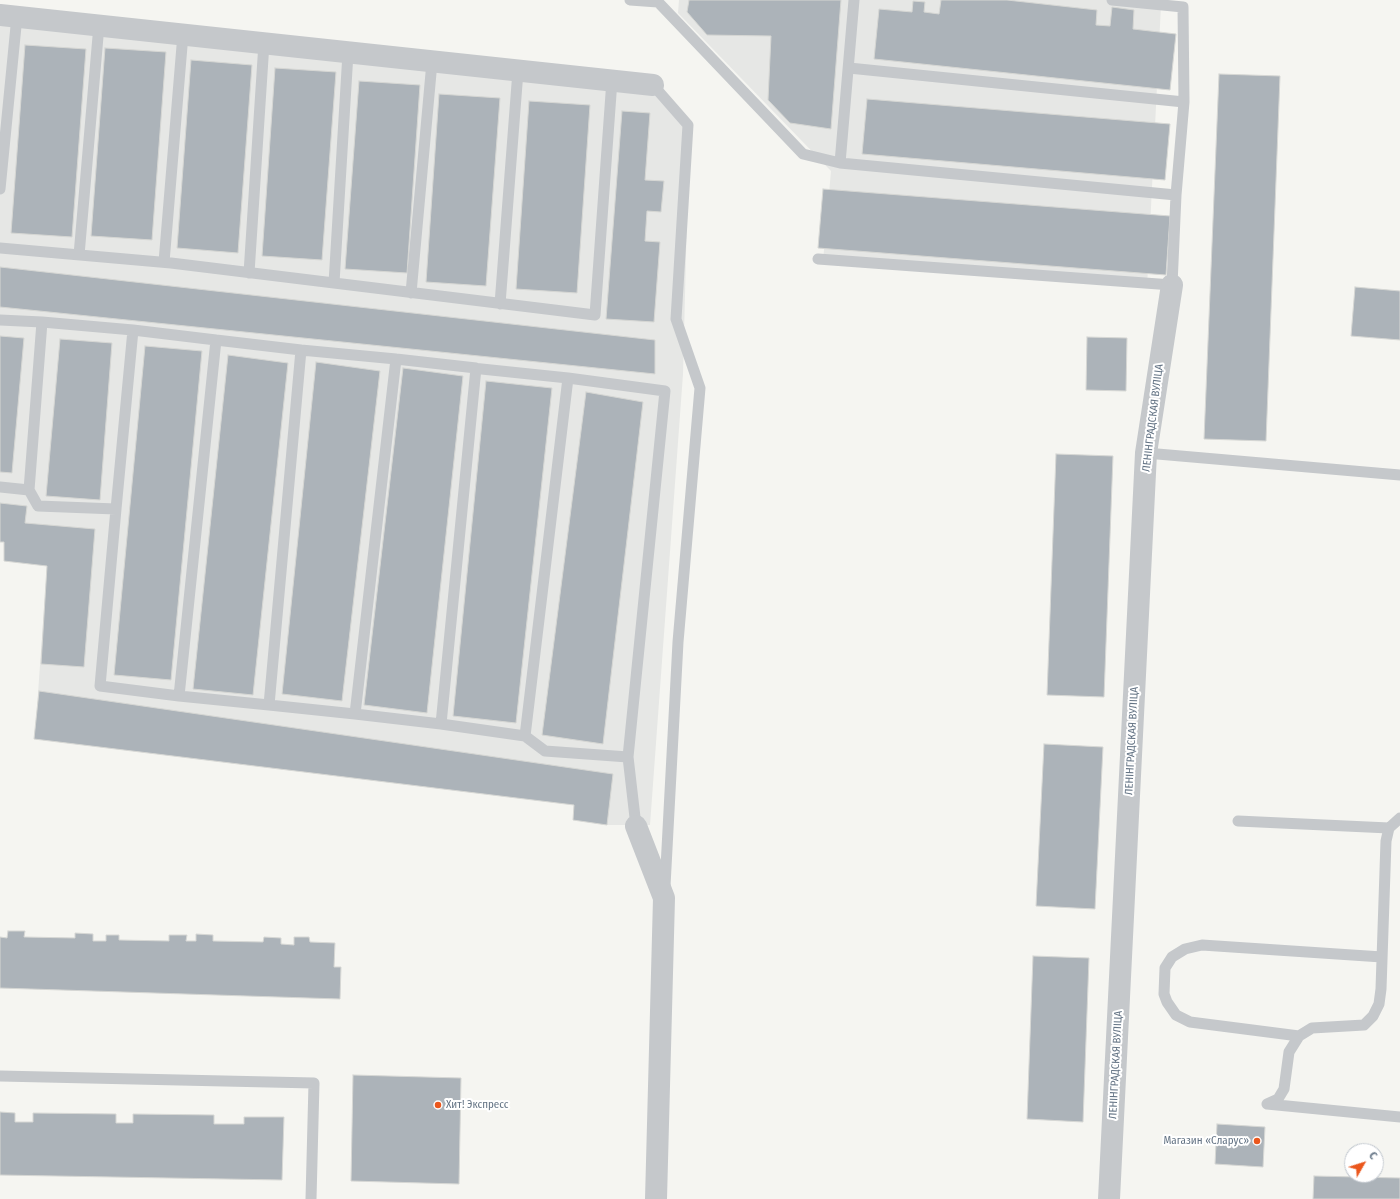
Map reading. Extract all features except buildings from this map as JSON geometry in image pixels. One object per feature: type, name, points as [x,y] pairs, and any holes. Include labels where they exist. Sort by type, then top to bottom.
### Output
[{"type":"street","points":[[8,15],[264,44],[653,85]]},
{"type":"street","name":"ЛЕНІНГРАДСКАЯ ВУЛІЦА","points":[[1109,1199],[1146,453],[1172,285]]},
{"type":"street","points":[[636,826],[664,898],[656,1199]]},
{"type":"lane","points":[[630,0],[658,2],[803,154],[840,163],[1176,195]]},
{"type":"lane","points":[[840,163],[854,0]]},
{"type":"lane","points":[[818,259],[1172,285],[1176,195],[1184,102],[1184,7],[1112,0]]},
{"type":"lane","points":[[0,189],[8,15]]},
{"type":"lane","points":[[79,255],[99,25]]},
{"type":"lane","points":[[164,262],[183,34]]},
{"type":"lane","points":[[248,273],[264,44]]},
{"type":"lane","points":[[334,284],[348,53]]},
{"type":"lane","points":[[411,293],[432,62]]},
{"type":"lane","points":[[849,68],[1184,102]]},
{"type":"lane","points":[[500,304],[518,71]]},
{"type":"lane","points":[[0,248],[164,262],[595,315],[612,80]]},
{"type":"lane","points":[[653,85],[688,125],[676,318],[700,388],[678,642],[664,898]]},
{"type":"lane","points":[[0,320],[133,330],[301,350],[568,378],[664,392],[628,757],[636,826]]},
{"type":"lane","points":[[42,322],[29,490],[38,506],[116,509]]},
{"type":"lane","points":[[133,330],[100,686],[441,724],[525,736],[545,751],[628,757]]},
{"type":"lane","points":[[179,696],[216,340]]},
{"type":"lane","points":[[269,705],[301,350]]},
{"type":"lane","points":[[355,714],[396,359]]},
{"type":"lane","points":[[441,724],[476,368],[472,368]]},
{"type":"lane","points":[[525,736],[568,378]]},
{"type":"lane","points":[[1146,453],[1400,475]]},
{"type":"lane","points":[[0,487],[29,490]]},
{"type":"lane","points":[[1400,818],[1389,828],[1386,841],[1379,1004],[1373,1016],[1364,1025],[1312,1028],[1299,1036],[1289,1052],[1284,1089],[1278,1099],[1267,1104],[1400,1117]]},
{"type":"lane","points":[[1238,821],[1389,828]]},
{"type":"lane","points":[[1299,1036],[1190,1022],[1176,1015],[1167,1002],[1164,994],[1165,968],[1172,957],[1184,950],[1202,945],[1382,957]]},
{"type":"lane","points":[[0,1076],[314,1083],[311,1199]]},
{"type":"shaded area","points":[[679,0],[1126,0],[1161,5],[1147,288],[823,261],[831,171],[678,13]]},
{"type":"shaded area","points":[[0,10],[657,78],[689,137],[683,374],[650,825],[607,825],[573,820],[574,805],[35,736],[47,566],[4,561],[4,542],[0,542]]},
{"type":"place","name":"Хит! Экспресс","points":[[438,1105]]},
{"type":"place","name":"Магазин «Сларус»","points":[[1257,1141]]}]
